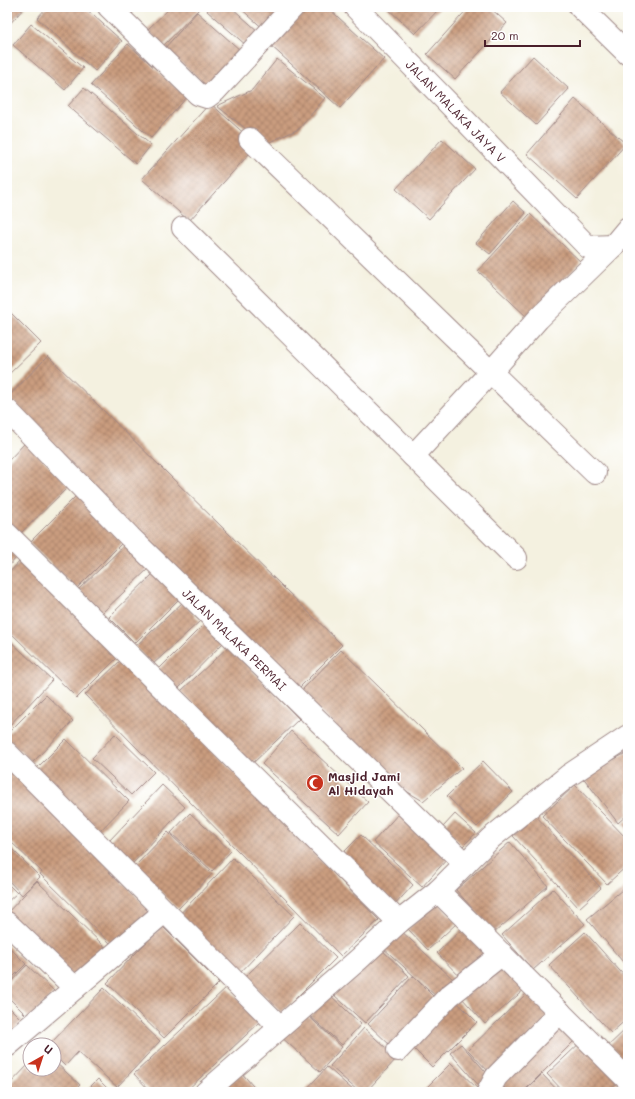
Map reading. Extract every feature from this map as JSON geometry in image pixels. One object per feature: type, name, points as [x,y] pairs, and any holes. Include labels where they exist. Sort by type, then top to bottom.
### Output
[{"type":"street","points":[[109,7],[198,94],[207,97],[211,95],[293,7]]},
{"type":"street","name":"JALAN MALAKA JAYA V","points":[[355,7],[588,247],[613,246]]},
{"type":"street","points":[[580,7],[628,54]]},
{"type":"street","points":[[250,139],[596,473]]},
{"type":"street","points":[[183,228],[516,558]]},
{"type":"street","points":[[413,456],[538,319],[613,246],[628,228]]},
{"type":"street","name":"JALAN MALAKA PERMAI","points":[[7,410],[130,537],[465,864]]},
{"type":"street","points":[[7,534],[399,922]]},
{"type":"street","points":[[206,1092],[249,1056],[399,922],[438,891],[492,838],[568,776],[628,736]]},
{"type":"street","points":[[7,753],[280,1027]]},
{"type":"street","points":[[438,891],[628,1080]]},
{"type":"street","points":[[7,1046],[164,912]]},
{"type":"street","points":[[7,923],[75,988]]},
{"type":"street","points":[[398,1050],[449,996],[502,954]]},
{"type":"street","points":[[488,1092],[496,1077],[560,1012]]},
{"type":"building","points":[[7,7],[25,7],[7,27]]},
{"type":"building","points":[[47,7],[84,7],[122,41],[95,71],[37,18]]},
{"type":"building","points":[[121,7],[138,7],[128,18]]},
{"type":"building","points":[[171,7],[201,7],[163,46],[147,30]]},
{"type":"building","points":[[210,7],[231,7],[259,32],[247,46],[207,11]]},
{"type":"building","points":[[239,7],[287,7],[266,31]]},
{"type":"building","points":[[304,7],[327,7],[384,59],[340,108],[270,45]]},
{"type":"building","points":[[386,7],[441,7],[415,34]]},
{"type":"building","points":[[469,7],[489,7],[507,23],[455,79],[427,54]]},
{"type":"building","points":[[197,12],[240,50],[208,87],[164,49]]},
{"type":"building","points":[[31,24],[83,68],[65,90],[13,45]]},
{"type":"building","points":[[128,44],[187,97],[151,138],[91,85]]},
{"type":"building","points":[[533,56],[569,89],[536,125],[500,92]]},
{"type":"building","points":[[277,59],[325,98],[299,129],[265,144],[217,106],[252,90]]},
{"type":"building","points":[[84,88],[151,145],[136,164],[68,106]]},
{"type":"building","points":[[575,99],[626,144],[577,199],[527,154]]},
{"type":"building","points":[[210,103],[257,145],[189,221],[142,179]]},
{"type":"building","points":[[442,139],[475,169],[429,219],[396,189]]},
{"type":"building","points":[[513,201],[526,213],[490,254],[476,243]]},
{"type":"building","points":[[530,214],[581,262],[528,318],[478,271]]},
{"type":"building","points":[[7,309],[41,343],[7,376]]},
{"type":"building","points":[[48,356],[342,645],[296,691],[7,406],[7,398]]},
{"type":"building","points":[[26,442],[69,486],[20,534],[7,521],[7,462]]},
{"type":"building","points":[[79,493],[125,540],[76,589],[29,543]]},
{"type":"building","points":[[127,543],[150,567],[102,613],[79,589]]},
{"type":"building","points":[[7,547],[17,557],[7,568]]},
{"type":"building","points":[[20,561],[118,657],[77,698],[7,629],[7,575]]},
{"type":"building","points":[[157,570],[183,595],[135,643],[109,617]]},
{"type":"building","points":[[183,602],[200,621],[152,665],[135,647]]},
{"type":"building","points":[[205,623],[224,642],[177,690],[157,671]]},
{"type":"building","points":[[7,638],[52,680],[7,728]]},
{"type":"building","points":[[229,646],[299,719],[251,765],[181,691]]},
{"type":"building","points":[[341,650],[462,768],[423,801],[391,782],[300,692]]},
{"type":"building","points":[[123,658],[379,920],[341,956],[85,695]]},
{"type":"building","points":[[46,695],[73,721],[32,763],[7,739],[7,734]]},
{"type":"building","name":"Masjid Jami Al Hidayah","points":[[291,731],[368,802],[339,834],[262,764]]},
{"type":"building","points":[[115,734],[154,772],[131,795],[92,758]]},
{"type":"building","points":[[66,739],[129,801],[98,833],[35,770]]},
{"type":"building","points":[[628,752],[628,814],[618,823],[582,776]]},
{"type":"building","points":[[7,759],[151,912],[115,948],[40,874],[42,872],[7,838]]},
{"type":"building","points":[[483,761],[513,792],[477,827],[447,796]]},
{"type":"building","points":[[162,785],[185,807],[132,864],[109,841]]},
{"type":"building","points":[[575,785],[628,840],[628,865],[607,884],[542,816]]},
{"type":"building","points":[[190,813],[231,851],[212,871],[171,833]]},
{"type":"building","points":[[399,813],[448,858],[422,887],[373,842]]},
{"type":"building","points":[[455,814],[476,833],[463,846],[443,827]]},
{"type":"building","points":[[536,816],[601,888],[579,908],[513,836]]},
{"type":"building","points":[[628,820],[628,830],[623,824]]},
{"type":"building","points":[[168,832],[212,874],[178,909],[134,867]]},
{"type":"building","points":[[361,835],[413,885],[392,908],[339,857]]},
{"type":"building","points":[[510,842],[548,886],[494,933],[456,890]]},
{"type":"building","points":[[7,844],[40,877],[22,895],[7,879]]},
{"type":"building","points":[[233,858],[294,916],[238,975],[177,917]]},
{"type":"building","points":[[37,881],[105,947],[75,979],[7,913]]},
{"type":"building","points":[[7,883],[17,893],[7,902]]},
{"type":"building","points":[[628,885],[628,968],[587,919]]},
{"type":"building","points":[[553,889],[585,924],[533,970],[502,935]]},
{"type":"building","points":[[437,901],[457,923],[428,950],[408,929]]},
{"type":"building","points":[[300,923],[336,958],[281,1013],[245,977]]},
{"type":"building","points":[[162,926],[219,983],[164,1038],[107,983]]},
{"type":"building","points":[[398,928],[454,980],[438,998],[381,946]]},
{"type":"building","points":[[463,928],[490,956],[464,981],[437,953]]},
{"type":"building","points":[[585,932],[628,980],[628,1018],[611,1033],[549,965]]},
{"type":"building","points":[[7,945],[26,964],[7,983]]},
{"type":"building","points":[[379,947],[409,976],[365,1023],[334,995]]},
{"type":"building","points":[[503,962],[526,988],[485,1024],[462,998]]},
{"type":"building","points":[[27,965],[55,992],[29,1018],[7,996],[7,986]]},
{"type":"building","points":[[413,976],[437,1000],[392,1047],[368,1024]]},
{"type":"building","points":[[227,987],[260,1022],[185,1092],[151,1092],[134,1074]]},
{"type":"building","points":[[104,988],[160,1041],[117,1087],[78,1052],[65,1066],[62,1063],[62,1037],[57,1037]]},
{"type":"building","points":[[530,990],[554,1014],[492,1075],[468,1050]]},
{"type":"building","points":[[330,995],[361,1024],[342,1045],[310,1016]]},
{"type":"building","points":[[454,999],[477,1022],[432,1067],[409,1044]]},
{"type":"building","points":[[7,1005],[23,1021],[7,1036]]},
{"type":"building","points":[[302,1010],[342,1047],[320,1072],[279,1035]]},
{"type":"building","points":[[560,1017],[579,1036],[523,1092],[509,1092],[497,1080]]},
{"type":"building","points":[[628,1027],[628,1078],[603,1051]]},
{"type":"building","points":[[364,1028],[397,1058],[366,1092],[359,1092],[330,1066]]},
{"type":"building","points":[[584,1039],[622,1079],[608,1092],[564,1092],[547,1074]]},
{"type":"building","points":[[461,1044],[493,1080],[482,1089],[450,1053]]},
{"type":"building","points":[[451,1063],[481,1092],[422,1092]]},
{"type":"building","points":[[327,1067],[355,1092],[304,1092]]},
{"type":"building","points":[[62,1068],[80,1085],[73,1092],[7,1092],[7,1087],[22,1071],[22,1077],[62,1077]]},
{"type":"building","points":[[241,1072],[258,1092],[217,1092]]},
{"type":"building","points":[[542,1074],[559,1092],[524,1092]]},
{"type":"building","points":[[98,1079],[111,1092],[85,1092]]},
{"type":"building","points":[[626,1081],[628,1083],[628,1092],[615,1092]]},
{"type":"place","name":"Masjid Jami Al Hidayah","points":[[315,783]]}]
